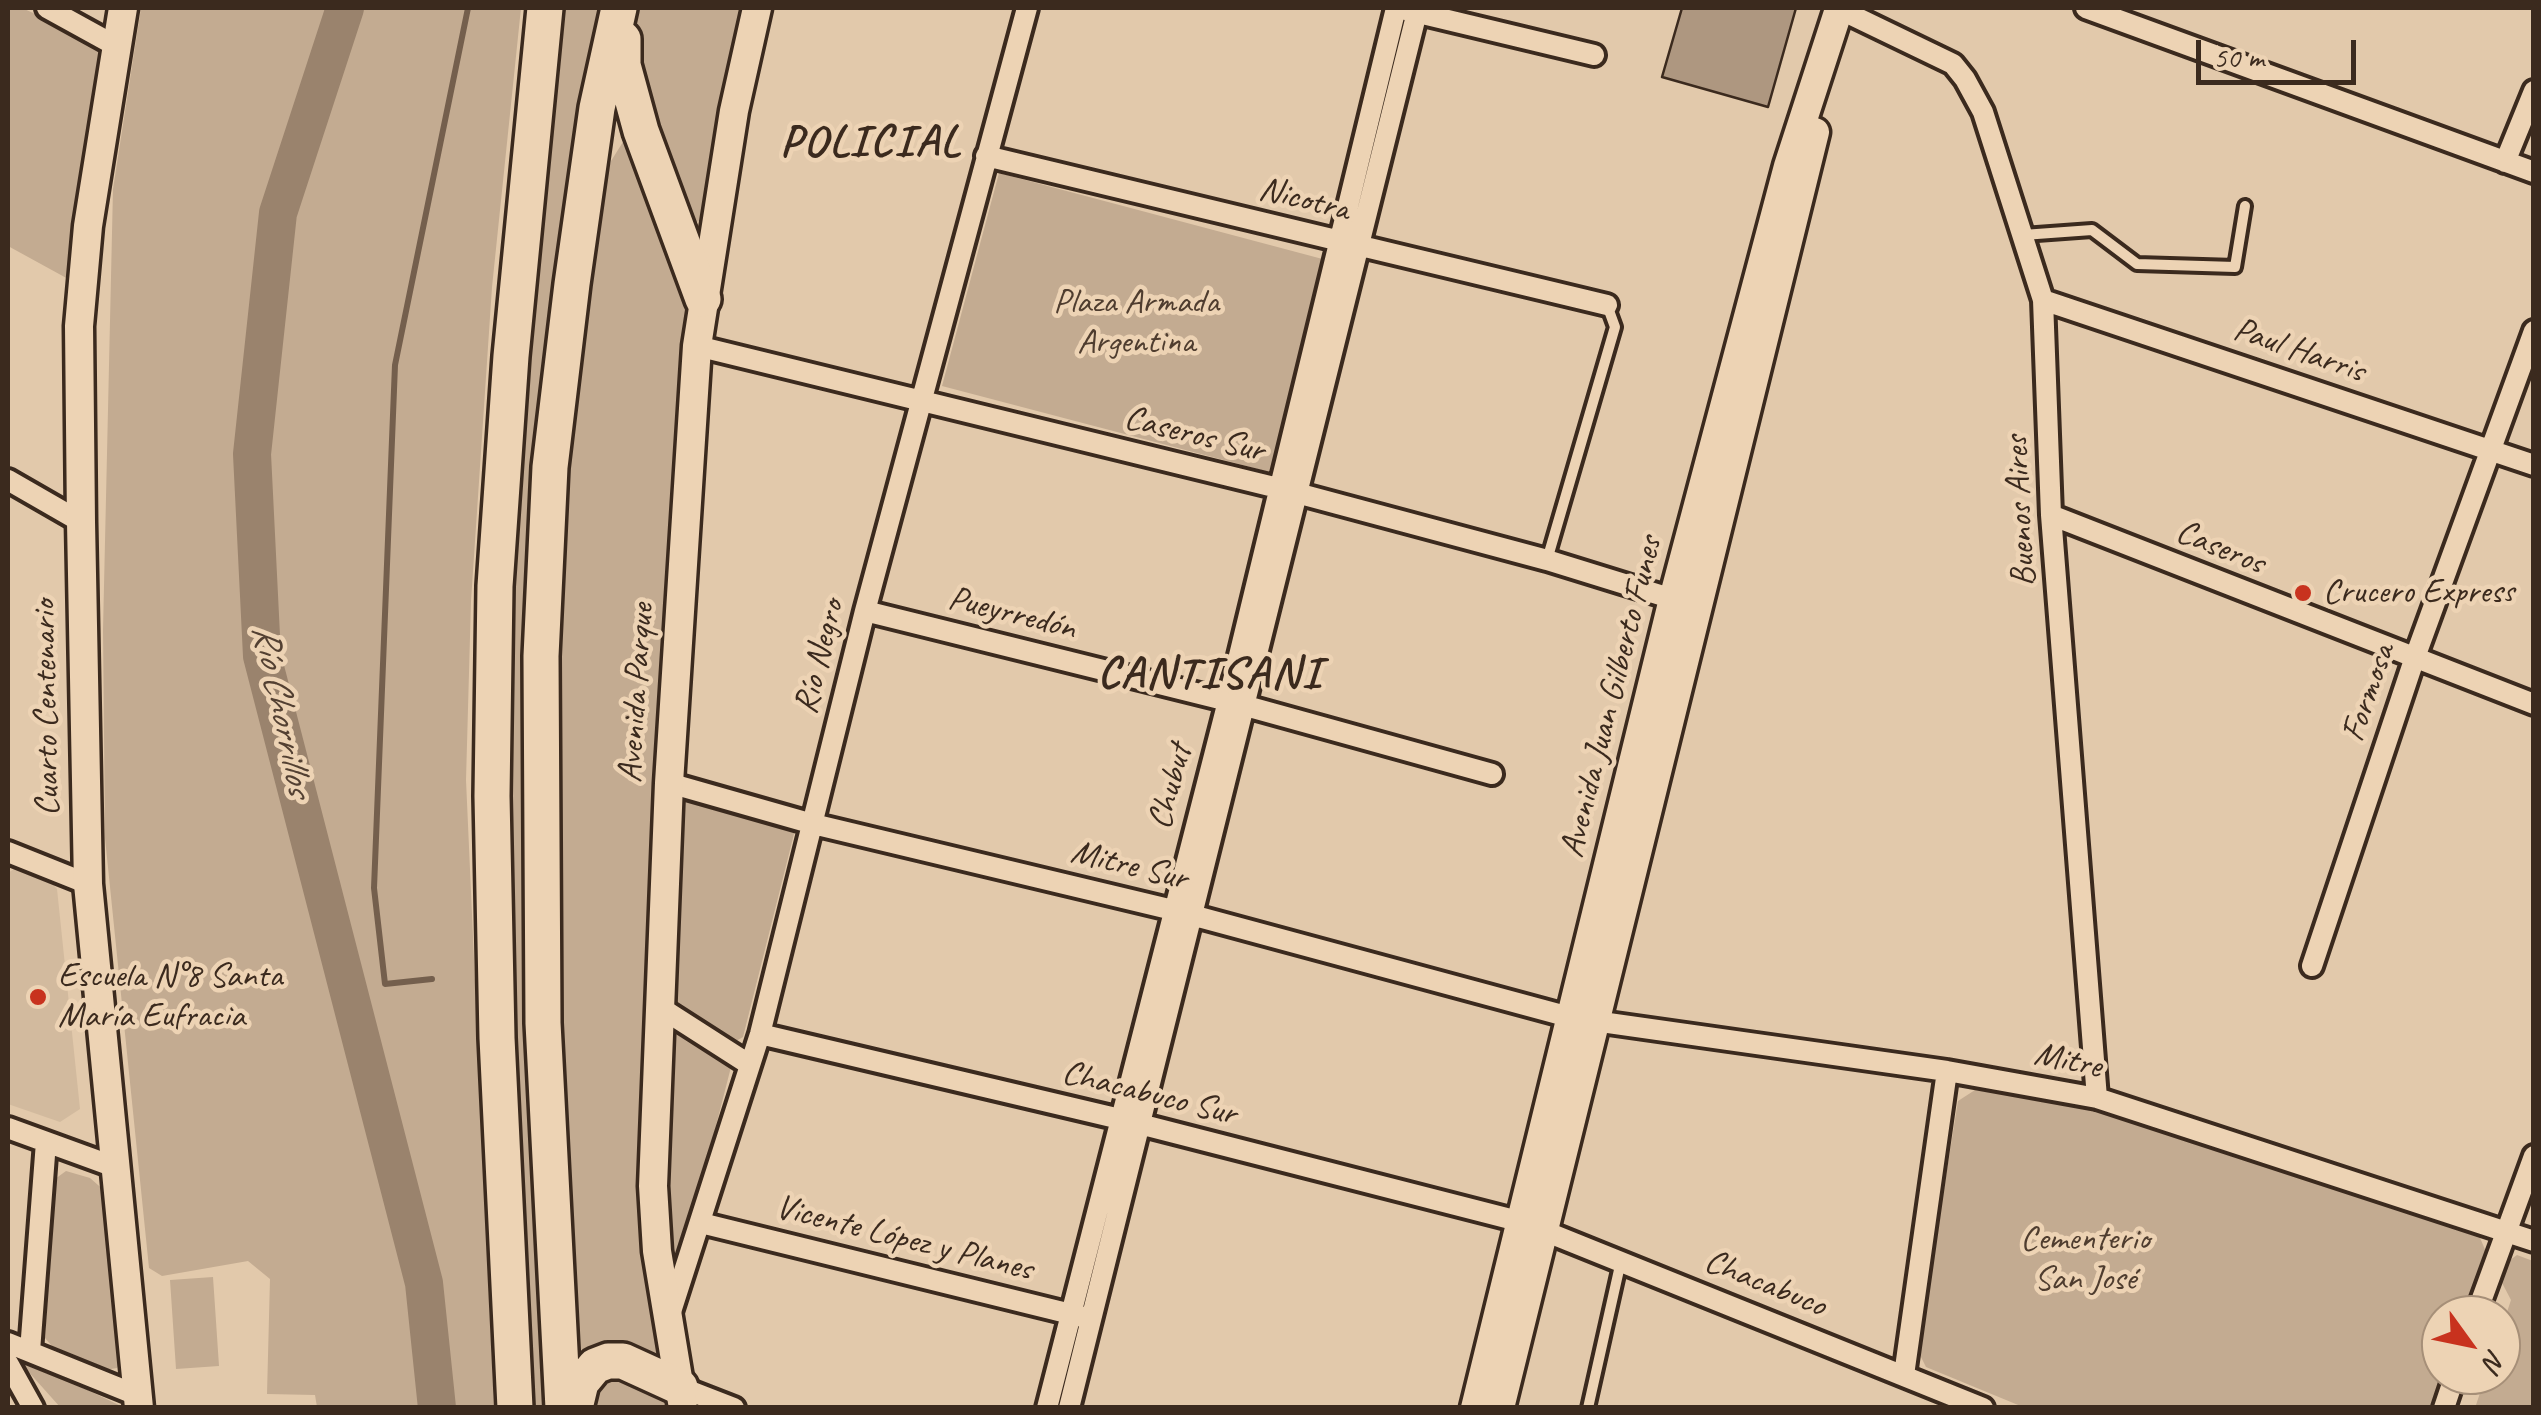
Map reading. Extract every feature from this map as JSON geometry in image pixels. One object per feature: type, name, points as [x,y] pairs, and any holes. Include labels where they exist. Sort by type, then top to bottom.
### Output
[{"type":"highway","points":[[516,1408],[496,1000],[492,796],[495,586],[511,356],[546,8]]},
{"type":"highway","points":[[621,8],[627,82],[703,299]]},
{"type":"highway","points":[[563,1408],[543,1023],[541,656],[550,467],[570,302],[598,108],[621,8]]},
{"type":"highway","points":[[575,1408],[582,1383],[595,1366],[608,1361],[622,1361],[681,1397]]},
{"type":"main road","name":"Cuarto Centenario","points":[[123,8],[88,226],[79,326],[81,522],[88,884],[139,1402]]},
{"type":"main road","name":"Avenida Parque","points":[[681,1397],[657,1250],[653,1186],[669,783],[697,346],[734,111],[757,8]]},
{"type":"main road","name":"Avenida Juan Gilberto Funes","points":[[1652,745],[1673,599],[1788,166],[1839,8]]},
{"type":"main road","name":"Avenida Juan Gilberto Funes","points":[[1500,1408],[1534,1226],[1652,745],[1809,164],[1839,8]]},
{"type":"main road","name":"Avenida Juan Gilberto Funes","points":[[1475,1408],[1534,1226]]},
{"type":"street","points":[[47,8],[116,46]]},
{"type":"street","name":"Río Negro","points":[[668,1320],[760,1034],[864,611],[1026,8]]},
{"type":"street","name":"Buenos Aires","points":[[1839,8],[1952,64],[1965,79],[1983,112],[2043,300],[2052,515],[2097,1098]]},
{"type":"street","points":[[2086,8],[2534,172]]},
{"type":"street","points":[[1407,9],[1594,55]]},
{"type":"street","name":"Chubut","points":[[1047,1408],[1081,1316],[1407,9]]},
{"type":"street","points":[[2505,162],[2534,91]]},
{"type":"street","name":"Nicotra","points":[[986,156],[1607,305]]},
{"type":"street","name":"Paul Harris","points":[[2043,300],[2534,465]]},
{"type":"street","name":"Formosa","points":[[2312,966],[2414,660],[2534,331]]},
{"type":"street","name":"Caseros Sur","points":[[697,346],[1287,491],[1548,560],[1673,599]]},
{"type":"street","points":[[8,480],[81,522]]},
{"type":"street","name":"Caseros","points":[[2052,515],[2534,704]]},
{"type":"street","name":"Pueyrredón","points":[[864,611],[1236,703],[1492,774]]},
{"type":"street","name":"Mitre Sur","points":[[669,783],[812,824],[1182,912],[1585,1019]]},
{"type":"street","points":[[8,852],[88,884]]},
{"type":"street","points":[[658,1006],[750,1065]]},
{"type":"street","name":"Mitre","points":[[1585,1019],[1947,1070],[2097,1098],[2534,1241]]},
{"type":"street","name":"Chacabuco Sur","points":[[760,1034],[1130,1122],[1534,1226]]},
{"type":"street","points":[[1904,1376],[1947,1070]]},
{"type":"street","points":[[8,1128],[115,1167]]},
{"type":"street","points":[[30,1351],[46,1142]]},
{"type":"street","points":[[2483,1295],[2534,1156]]},
{"type":"street","name":"Vicente López y Planes","points":[[701,1223],[1081,1316]]},
{"type":"street","name":"Chacabuco","points":[[1534,1226],[1982,1408]]},
{"type":"street","name":"Chubut","points":[[1069,1408],[1081,1316]]},
{"type":"street","points":[[8,1343],[139,1402]]},
{"type":"street","points":[[8,1363],[33,1408]]},
{"type":"street","points":[[681,1397],[734,1408]]},
{"type":"lane","points":[[2022,235],[2092,230],[2137,264],[2235,267],[2245,206]]},
{"type":"lane","points":[[1548,560],[1615,326],[1607,305]]},
{"type":"lane","points":[[1588,1408],[1621,1260]]},
{"type":"shaded area","name":"Escuela N°8 Santa María Eufracia","points":[[17,867],[46,877],[57,889],[80,1109],[60,1122],[8,1104],[8,873]]},
{"type":"green space","points":[[8,8],[22,8],[107,46],[70,280],[8,246]]},
{"type":"green space","points":[[141,8],[521,8],[492,287],[471,601],[466,780],[494,1407],[317,1407],[315,1395],[267,1394],[270,1279],[248,1261],[162,1276],[149,1268],[105,838],[103,630],[113,189]]},
{"type":"green space","points":[[555,8],[607,8],[550,365],[553,1407],[527,1407],[502,747],[536,196]]},
{"type":"green space","points":[[634,8],[743,8],[702,213],[699,221],[692,224],[629,63]]},
{"type":"green space","points":[[628,134],[693,291],[673,478],[637,1173],[643,1259],[659,1355],[649,1357],[625,1344],[573,1351],[563,1155],[561,655],[570,468],[599,207],[611,161]]},
{"type":"green space","name":"Plaza Armada Argentina","points":[[999,173],[1330,261],[1273,473],[942,386]]},
{"type":"green space","points":[[682,795],[795,830],[743,1037],[731,1044],[677,1007],[671,991]]},
{"type":"green space","points":[[669,1025],[731,1067],[688,1235],[678,1256],[672,1257],[662,1186]]},
{"type":"green space","name":"Cementerio San José","points":[[1975,1090],[2097,1108],[2478,1233],[2486,1252],[2471,1295],[2421,1295],[2421,1395],[2436,1395],[2432,1407],[2023,1407],[1926,1367],[1918,1351],[1958,1101]]},
{"type":"green space","points":[[66,1171],[90,1178],[106,1192],[122,1359],[117,1368],[105,1370],[57,1352],[45,1338],[55,1179]]},
{"type":"green space","points":[[2517,1255],[2533,1261],[2533,1407],[2475,1408],[2479,1395],[2521,1395],[2521,1295],[2508,1295],[2500,1279],[2506,1263]]},
{"type":"green space","points":[[213,1277],[219,1366],[176,1369],[170,1280]]},
{"type":"green space","points":[[18,1360],[38,1366],[123,1407],[60,1407]]},
{"type":"green space","points":[[612,1374],[668,1398],[670,1407],[586,1407],[592,1385]]},
{"type":"building","points":[[1682,8],[1796,8],[1768,107],[1662,77]]},
{"type":"waterway","name":"Río Chorrillos","points":[[345,8],[278,213],[252,454],[262,656],[424,1283],[437,1408]]},
{"type":"waterway","points":[[432,979],[385,984],[374,888],[395,365],[468,8]]},
{"type":"place","name":"Crucero Express","points":[[2303,593]]},
{"type":"place","name":"Escuela N°8 Santa María Eufracia","points":[[38,997]]},
{"type":"district","name":"POLICIAL","points":[[871,143]]},
{"type":"district","name":"CANTISANI","points":[[1210,675]]}]
